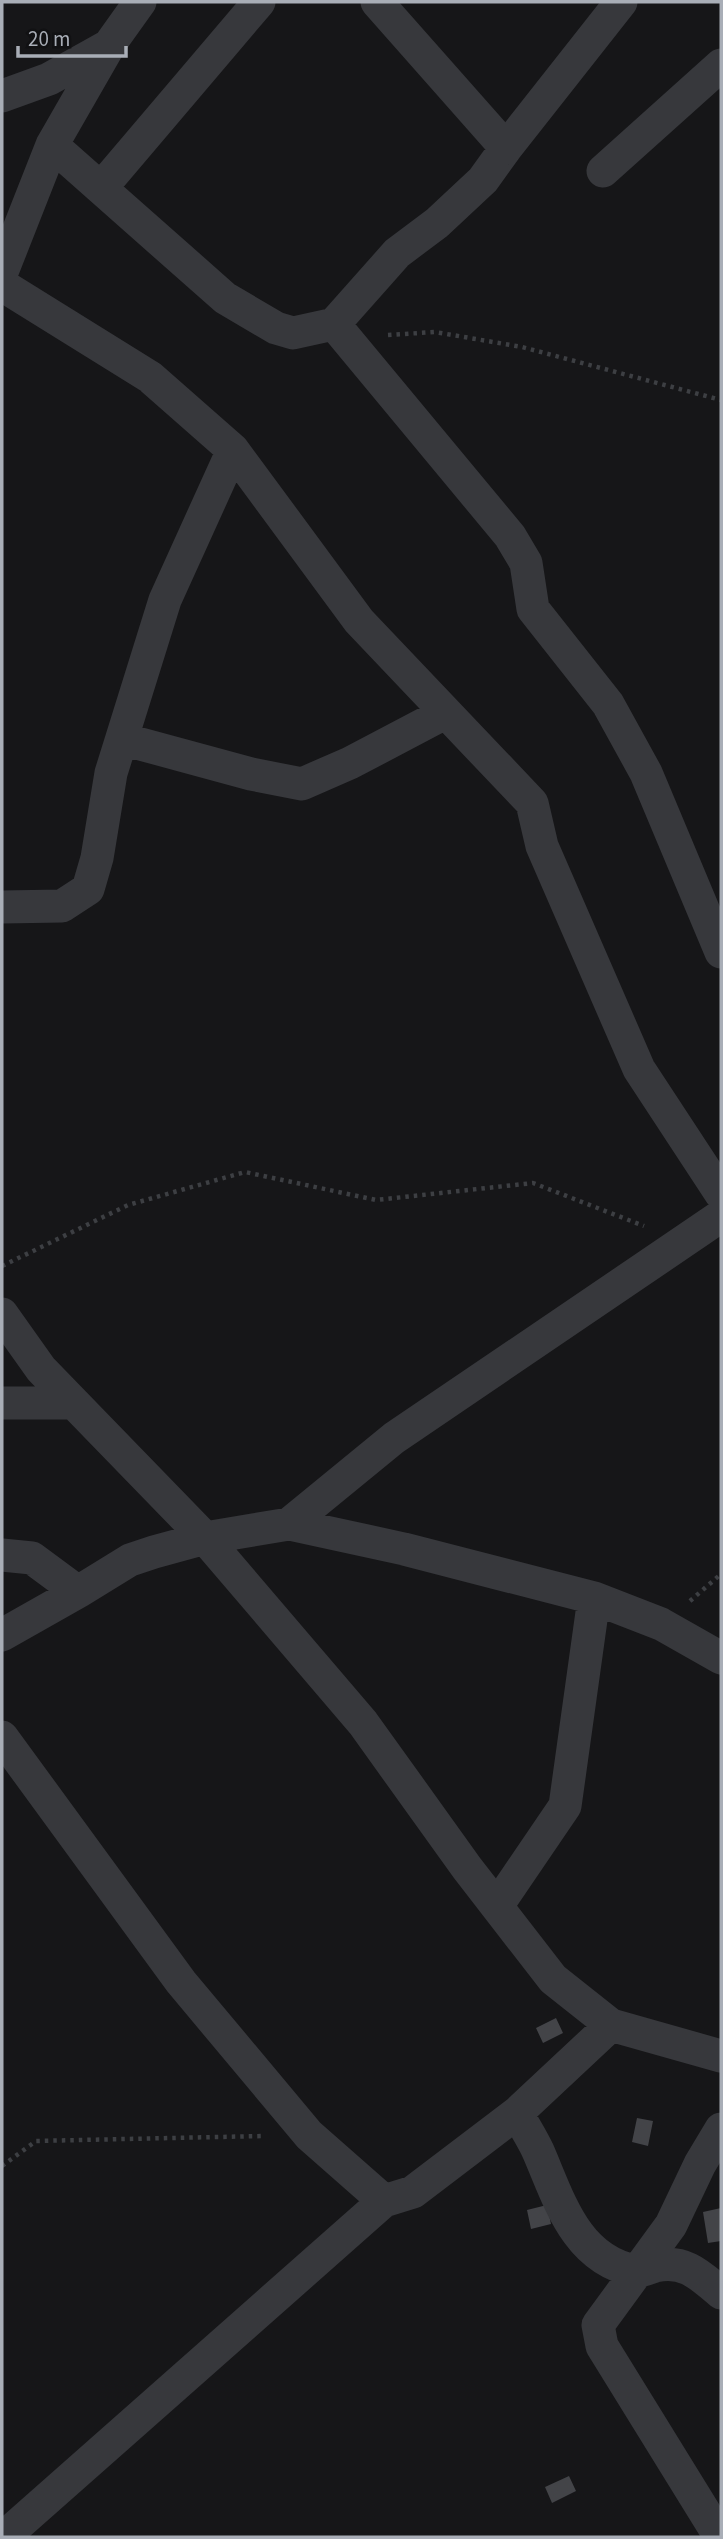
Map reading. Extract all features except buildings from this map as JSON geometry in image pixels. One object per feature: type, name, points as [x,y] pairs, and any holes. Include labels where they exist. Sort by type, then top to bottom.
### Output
[{"type":"street","points":[[101,188],[259,2]]},
{"type":"street","points":[[377,2],[506,148]]},
{"type":"street","points":[[52,145],[225,298],[276,328],[293,333],[341,317],[397,253],[437,223],[483,180],[621,2]]},
{"type":"street","points":[[2,272],[52,145],[110,44],[138,3]]},
{"type":"street","points":[[2,96],[49,79],[110,44]]},
{"type":"street","points":[[603,171],[721,65]]},
{"type":"street","points":[[2,285],[150,377],[233,450],[359,621],[532,803],[542,846],[639,1069],[721,1194]]},
{"type":"street","points":[[341,317],[510,536],[526,563],[533,609],[608,704],[646,773],[721,951]]},
{"type":"street","points":[[2,907],[62,906],[88,890],[97,858],[111,773],[165,600],[233,450]]},
{"type":"street","points":[[122,739],[251,774],[302,784],[445,713]]},
{"type":"street","points":[[289,1524],[394,1438],[721,1216]]},
{"type":"street","points":[[2,1314],[41,1369],[205,1538],[363,1723],[553,1979],[611,2025],[721,2056]]},
{"type":"street","points":[[2,1403],[72,1403]]},
{"type":"street","points":[[2,1635],[130,1560],[205,1538],[289,1524],[404,1549],[594,1598],[662,1624],[721,1658]]},
{"type":"street","points":[[2,1555],[32,1558],[78,1592]]},
{"type":"street","points":[[497,1906],[565,1806],[594,1598]]},
{"type":"street","points":[[2,1737],[181,1982],[309,2135],[384,2200]]},
{"type":"street","points":[[23,2531],[384,2200],[413,2192],[516,2113],[611,2025]]},
{"type":"street","points":[[516,2113],[537,2149],[561,2209],[587,2245],[602,2259],[637,2272],[675,2263],[696,2272],[721,2293]]},
{"type":"street","points":[[720,2537],[598,2335],[598,2325],[671,2225],[700,2164],[721,2129]]},
{"type":"path","points":[[341,317],[387,335],[435,331],[522,347],[721,400]]},
{"type":"path","points":[[2,1266],[128,1205],[245,1172],[376,1200],[533,1183],[684,1242]]},
{"type":"path","points":[[2,2166],[36,2141],[309,2135]]}]
